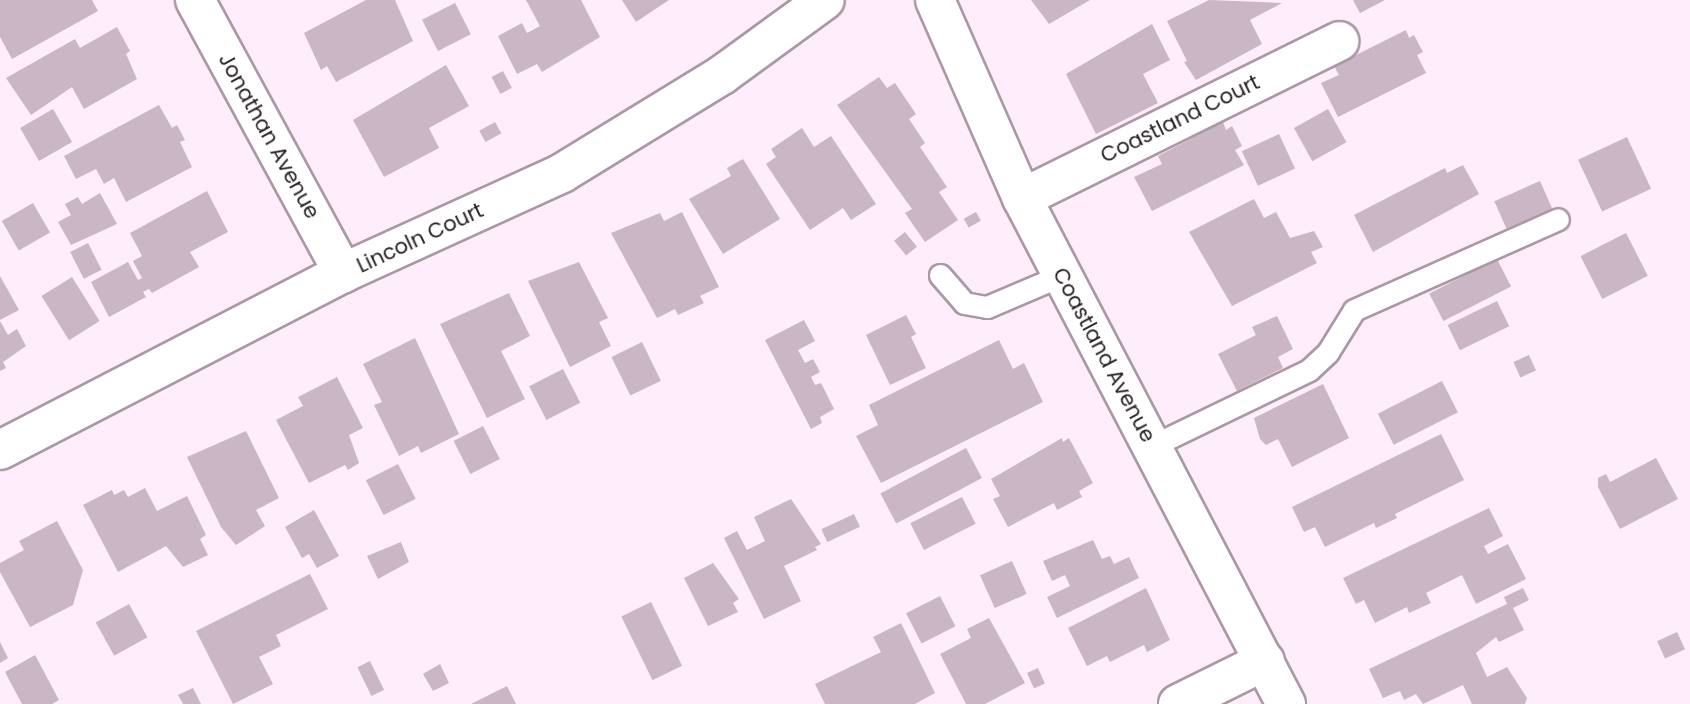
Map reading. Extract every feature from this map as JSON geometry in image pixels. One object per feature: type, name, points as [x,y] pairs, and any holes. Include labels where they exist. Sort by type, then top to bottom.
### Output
[{"type":"street","name":"Jonathan Avenue","points":[[195,0],[343,273]]},
{"type":"street","name":"Lincoln Court","points":[[0,450],[343,273],[562,173],[722,75],[825,0]]},
{"type":"street","name":"Coastland Avenue","points":[[935,0],[1022,198],[1286,704]]},
{"type":"street","name":"Coastland Court","points":[[1022,198],[1339,41]]},
{"type":"street","points":[[1178,704],[1265,661]]},
{"type":"lane","points":[[1152,446],[1309,370],[1328,352],[1354,310],[1558,219]]},
{"type":"lane","points":[[940,275],[964,303],[987,307],[1062,275]]},
{"type":"building","points":[[0,0],[92,0],[98,11],[12,59],[0,37]]},
{"type":"building","points":[[366,0],[395,0],[413,41],[336,82],[327,66],[321,70],[304,33]]},
{"type":"building","points":[[526,0],[581,0],[600,37],[542,72],[537,64],[517,74],[498,36],[522,23],[527,33],[540,26]]},
{"type":"building","points":[[622,0],[669,0],[636,22]]},
{"type":"building","points":[[1031,0],[1090,0],[1049,24]]},
{"type":"building","points":[[1209,0],[1282,3],[1250,20],[1262,44],[1196,80],[1184,62],[1187,61],[1167,21]]},
{"type":"building","points":[[1353,0],[1385,0],[1360,13]]},
{"type":"building","points":[[455,3],[471,34],[438,51],[422,20]]},
{"type":"building","points":[[1152,24],[1170,60],[1143,74],[1158,103],[1096,134],[1066,74]]},
{"type":"building","points":[[117,27],[130,51],[126,54],[137,79],[84,109],[72,87],[31,115],[6,78],[75,39],[80,48]]},
{"type":"building","points":[[1406,30],[1409,38],[1414,35],[1423,52],[1417,55],[1426,73],[1338,117],[1321,83],[1339,75],[1334,66]]},
{"type":"building","points":[[446,65],[469,106],[429,128],[439,148],[384,177],[353,120]]},
{"type":"building","points":[[503,71],[512,88],[500,94],[492,77]]},
{"type":"building","points":[[879,77],[887,88],[895,83],[916,114],[909,119],[925,143],[920,147],[947,187],[939,192],[958,220],[925,242],[905,213],[912,209],[837,105]]},
{"type":"building","points":[[159,105],[172,128],[177,125],[185,140],[180,142],[192,167],[126,202],[114,178],[104,184],[96,169],[76,179],[64,156]]},
{"type":"building","points":[[53,109],[72,142],[39,161],[20,128]]},
{"type":"building","points":[[1328,109],[1346,142],[1312,161],[1294,128]]},
{"type":"building","points":[[495,122],[501,133],[486,142],[479,131]]},
{"type":"building","points":[[1223,122],[1226,130],[1232,126],[1242,146],[1235,150],[1244,165],[1152,211],[1134,177],[1162,164],[1158,156]]},
{"type":"building","points":[[802,128],[814,147],[831,136],[876,204],[851,220],[843,208],[810,230],[766,164],[776,157],[771,149]]},
{"type":"building","points":[[1279,134],[1295,168],[1258,186],[1242,151]]},
{"type":"building","points":[[1627,137],[1651,189],[1602,211],[1578,160]]},
{"type":"building","points":[[743,159],[780,219],[723,254],[689,199],[731,176],[727,168]]},
{"type":"building","points":[[1463,165],[1479,194],[1373,252],[1354,215],[1445,168],[1447,173]]},
{"type":"building","points":[[1540,181],[1552,208],[1507,229],[1494,201]]},
{"type":"building","points":[[207,191],[228,232],[190,252],[199,267],[152,293],[149,289],[143,292],[146,297],[109,317],[91,282],[128,262],[138,280],[142,278],[133,261],[142,256],[130,233]]},
{"type":"building","points":[[100,193],[117,224],[71,245],[58,222],[71,215],[65,204],[78,197],[82,204]]},
{"type":"building","points":[[1254,199],[1264,218],[1276,212],[1290,238],[1314,231],[1323,247],[1311,252],[1317,263],[1232,306],[1189,232]]},
{"type":"building","points":[[33,203],[50,232],[19,250],[2,221]]},
{"type":"building","points":[[682,212],[719,287],[700,296],[704,303],[678,315],[675,309],[657,318],[611,233],[660,213],[664,221]]},
{"type":"building","points":[[976,212],[981,221],[969,228],[964,219]]},
{"type":"building","points":[[905,232],[917,247],[906,256],[894,241]]},
{"type":"building","points":[[1626,233],[1648,276],[1602,299],[1581,256]]},
{"type":"building","points":[[88,243],[102,270],[84,279],[70,252]]},
{"type":"building","points":[[1497,259],[1511,287],[1443,321],[1429,294]]},
{"type":"building","points":[[579,262],[608,318],[599,322],[611,346],[570,367],[528,281]]},
{"type":"building","points":[[0,276],[19,310],[0,320]]},
{"type":"building","points":[[72,277],[100,321],[69,340],[41,296]]},
{"type":"building","points":[[509,293],[530,336],[501,351],[525,399],[487,418],[440,324]]},
{"type":"building","points":[[1497,301],[1509,326],[1460,350],[1448,325]]},
{"type":"building","points":[[906,315],[916,334],[911,337],[926,368],[890,385],[866,335]]},
{"type":"building","points":[[1277,316],[1293,349],[1278,357],[1283,368],[1237,391],[1218,354],[1256,335],[1252,327]]},
{"type":"building","points":[[804,320],[815,341],[798,350],[805,363],[813,359],[820,372],[811,377],[815,385],[821,383],[834,409],[820,417],[822,423],[811,429],[765,340]]},
{"type":"building","points":[[0,321],[8,335],[17,329],[26,346],[3,362],[6,368],[0,371]]},
{"type":"building","points":[[415,338],[459,434],[421,453],[418,446],[399,456],[374,405],[382,402],[363,364]]},
{"type":"building","points":[[999,340],[1013,369],[1024,363],[1043,402],[881,483],[856,436],[878,425],[869,405]]},
{"type":"building","points":[[642,342],[661,381],[630,396],[611,357]]},
{"type":"building","points":[[1529,355],[1536,371],[1520,377],[1513,362]]},
{"type":"building","points":[[563,369],[580,403],[546,420],[529,386]]},
{"type":"building","points":[[337,377],[363,428],[349,435],[359,463],[348,470],[345,465],[309,483],[276,420],[303,406],[298,397]]},
{"type":"building","points":[[1442,381],[1458,412],[1394,445],[1378,414]]},
{"type":"building","points":[[1323,384],[1349,438],[1292,467],[1278,439],[1266,445],[1260,439],[1254,418]]},
{"type":"building","points":[[483,426],[500,459],[470,474],[454,441]]},
{"type":"building","points":[[246,431],[279,498],[256,510],[265,526],[236,545],[221,527],[187,457]]},
{"type":"building","points":[[1441,434],[1464,480],[1395,514],[1397,518],[1376,528],[1374,523],[1325,547],[1315,527],[1304,532],[1292,507]]},
{"type":"building","points":[[1062,438],[1063,442],[1069,438],[1093,483],[1079,491],[1082,497],[1057,510],[1054,503],[1008,527],[993,499],[1000,496],[991,479]]},
{"type":"building","points":[[966,448],[982,478],[896,524],[880,494]]},
{"type":"building","points":[[1656,458],[1678,499],[1620,529],[1598,487],[1598,478],[1606,474],[1610,482]]},
{"type":"building","points":[[398,464],[416,499],[384,515],[366,480]]},
{"type":"building","points":[[145,488],[157,511],[187,496],[206,535],[200,539],[208,555],[183,567],[166,546],[118,572],[83,505],[112,490],[114,495],[124,490],[128,497]]},
{"type":"building","points":[[962,497],[976,524],[924,550],[910,523]]},
{"type":"building","points":[[791,499],[821,544],[815,547],[817,550],[784,566],[801,601],[764,619],[724,538],[737,531],[747,550],[765,541],[754,517]]},
{"type":"building","points":[[1489,508],[1503,536],[1484,546],[1488,554],[1508,544],[1526,579],[1476,604],[1462,575],[1426,593],[1431,603],[1409,613],[1407,607],[1375,623],[1364,600],[1356,604],[1343,578]]},
{"type":"building","points":[[314,510],[339,556],[317,568],[309,554],[302,558],[285,527]]},
{"type":"building","points":[[854,514],[860,527],[827,542],[821,529]]},
{"type":"building","points":[[57,521],[83,570],[73,605],[30,627],[0,572],[0,563],[24,550],[19,541]]},
{"type":"building","points":[[1093,540],[1102,559],[1110,556],[1114,564],[1129,557],[1139,578],[1057,618],[1047,597],[1070,586],[1065,575],[1052,581],[1043,561]]},
{"type":"building","points":[[401,542],[409,562],[378,579],[367,556]]},
{"type":"building","points":[[1012,561],[1027,594],[995,608],[980,575]]},
{"type":"building","points":[[713,563],[739,599],[733,603],[738,612],[708,626],[684,578]]},
{"type":"building","points":[[310,574],[328,609],[276,635],[281,646],[259,657],[273,684],[233,704],[196,631]]},
{"type":"building","points":[[1146,588],[1170,640],[1147,652],[1144,645],[1110,662],[1107,656],[1087,666],[1068,628]]},
{"type":"building","points":[[1523,588],[1529,600],[1513,608],[1524,630],[1499,642],[1496,637],[1476,653],[1487,677],[1507,667],[1527,698],[1525,704],[1472,704],[1463,685],[1423,704],[1416,694],[1404,700],[1400,691],[1383,698],[1369,669],[1507,604],[1504,597]]},
{"type":"building","points":[[940,596],[955,626],[922,644],[906,613]]},
{"type":"building","points":[[651,602],[682,666],[652,680],[621,616]]},
{"type":"building","points":[[129,604],[147,637],[114,656],[96,622]]},
{"type":"building","points":[[989,618],[1025,683],[985,704],[966,704],[940,654],[971,638],[967,629]]},
{"type":"building","points":[[901,623],[935,693],[915,704],[825,704],[815,684],[881,652],[873,637]]},
{"type":"building","points":[[1677,632],[1685,649],[1665,659],[1657,641]]},
{"type":"building","points":[[0,642],[8,658],[0,663]]},
{"type":"building","points":[[35,655],[59,700],[52,704],[22,704],[5,672]]},
{"type":"building","points":[[370,661],[384,690],[371,696],[357,667]]},
{"type":"building","points":[[440,664],[449,683],[433,691],[423,674]]},
{"type":"building","points":[[1038,668],[1045,684],[1034,688],[1027,673]]},
{"type":"building","points":[[507,686],[516,704],[471,704]]},
{"type":"building","points":[[193,688],[201,704],[183,704],[178,695]]}]
